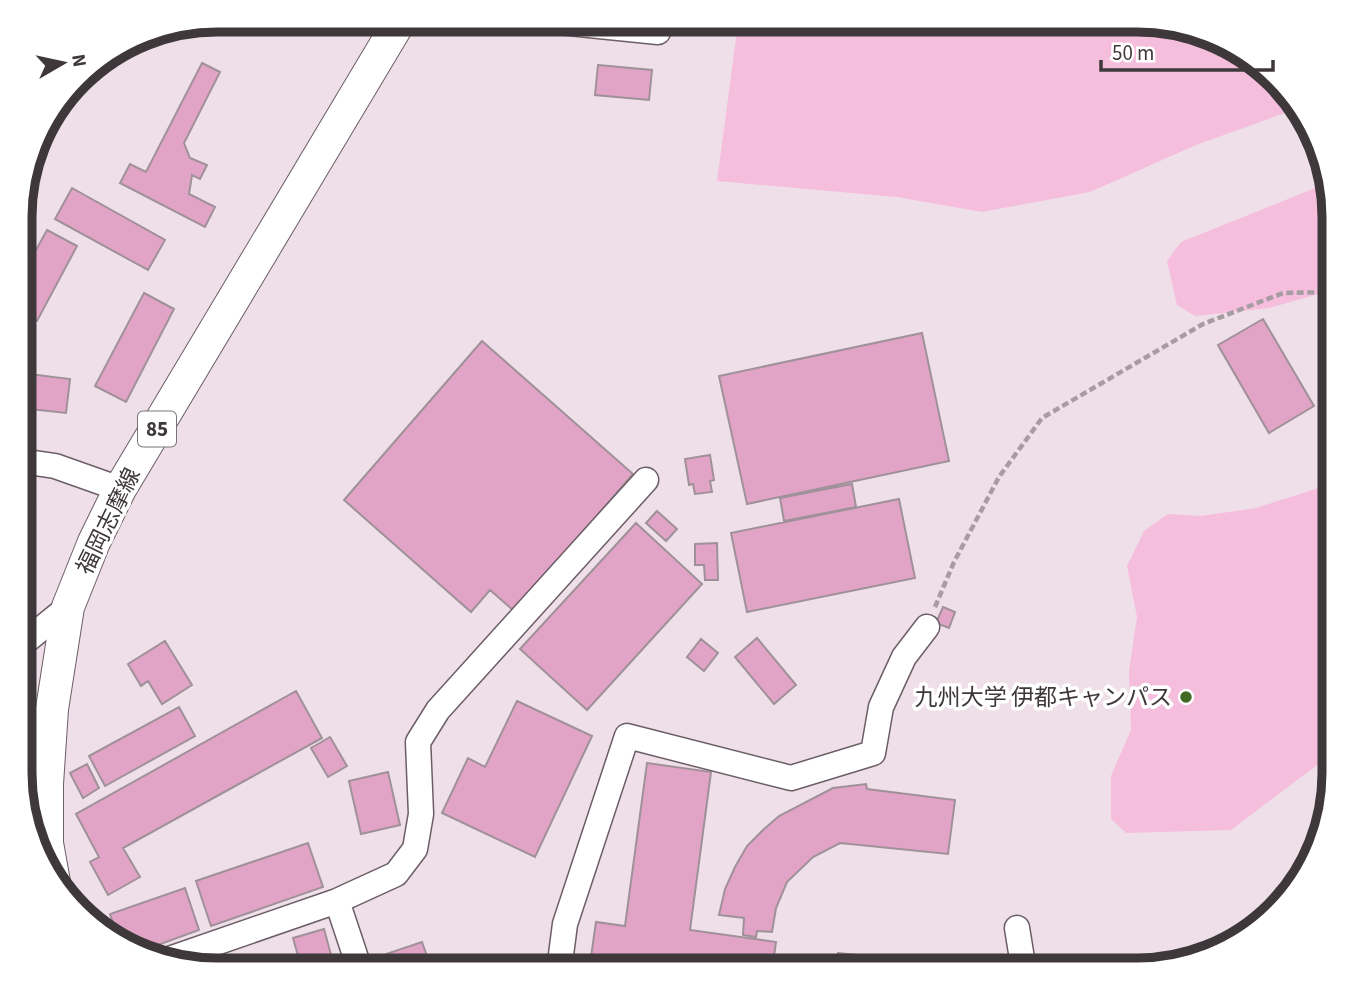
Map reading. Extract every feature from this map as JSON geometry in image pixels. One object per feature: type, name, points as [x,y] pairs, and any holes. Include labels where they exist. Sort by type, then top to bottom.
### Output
[{"type":"main road","name":"福岡志摩線","points":[[47,847],[47,784],[52,709],[68,607],[94,542],[120,489],[393,32]]},
{"type":"street","points":[[31,463],[55,466],[120,489]]},
{"type":"street","points":[[181,955],[337,901],[396,874],[415,849],[421,814],[418,743],[438,710],[646,480]]},
{"type":"street","points":[[32,636],[68,607]]},
{"type":"street","points":[[561,958],[565,924],[627,736],[791,778],[873,753],[881,706],[904,657],[927,627]]},
{"type":"street","points":[[337,901],[356,958]]},
{"type":"street","points":[[1017,928],[1022,958]]},
{"type":"path","points":[[927,627],[954,562],[999,477],[1042,418],[1203,324],[1283,293],[1321,292]]},
{"type":"shaded area","points":[[737,32],[1148,32],[1172,35],[1229,56],[1267,86],[1288,112],[1196,145],[1090,192],[982,212],[897,197],[717,181]]},
{"type":"shaded area","points":[[1319,187],[1321,293],[1269,308],[1195,316],[1177,305],[1167,261],[1181,242]]},
{"type":"shaded area","points":[[1321,480],[1321,762],[1231,830],[1126,833],[1111,819],[1111,776],[1131,730],[1129,671],[1137,617],[1127,566],[1144,531],[1168,514],[1201,516],[1256,508],[1316,489]]},
{"type":"building","points":[[202,63],[220,72],[184,143],[190,158],[207,165],[200,179],[192,175],[189,194],[215,207],[205,227],[120,183],[130,164],[146,172]]},
{"type":"building","points":[[598,65],[652,70],[649,100],[595,95]]},
{"type":"building","points":[[72,188],[165,240],[148,270],[55,219]]},
{"type":"building","points":[[47,230],[77,246],[37,321],[31,318],[31,259]]},
{"type":"building","points":[[144,293],[174,309],[126,402],[95,386]]},
{"type":"building","points":[[1263,319],[1314,406],[1269,433],[1218,345]]},
{"type":"building","points":[[922,333],[949,461],[747,504],[719,376]]},
{"type":"building","points":[[482,341],[633,474],[514,611],[490,590],[471,612],[344,500]]},
{"type":"building","points":[[31,374],[70,379],[66,413],[31,409]]},
{"type":"building","points":[[710,455],[714,480],[710,481],[712,492],[695,494],[693,484],[689,485],[685,459]]},
{"type":"building","points":[[852,484],[856,507],[784,521],[780,498]]},
{"type":"building","points":[[899,499],[915,578],[747,612],[731,533]]},
{"type":"building","points":[[657,511],[677,529],[666,541],[646,523]]},
{"type":"building","points":[[636,523],[702,584],[587,710],[520,649]]},
{"type":"building","points":[[717,543],[718,580],[705,580],[704,565],[695,565],[695,544]]},
{"type":"building","points":[[943,607],[955,612],[949,628],[936,623]]},
{"type":"building","points":[[757,638],[796,685],[774,704],[735,657]]},
{"type":"building","points":[[701,639],[718,653],[704,671],[687,657]]},
{"type":"building","points":[[165,641],[192,685],[162,704],[148,681],[141,686],[128,664]]},
{"type":"building","points":[[296,691],[322,738],[123,848],[140,877],[108,895],[90,862],[99,857],[76,814]]},
{"type":"building","points":[[517,701],[592,736],[535,857],[442,813],[468,758],[485,767]]},
{"type":"building","points":[[179,707],[195,736],[105,786],[89,756]]},
{"type":"building","points":[[330,737],[347,766],[328,777],[311,748]]},
{"type":"building","points":[[647,763],[711,772],[690,930],[776,942],[774,958],[591,958],[596,922],[625,926]]},
{"type":"building","points":[[87,764],[99,788],[83,798],[70,773]]},
{"type":"building","points":[[388,772],[400,825],[361,834],[349,781]]},
{"type":"building","points":[[866,784],[867,789],[955,800],[948,854],[840,843],[813,857],[787,882],[776,908],[772,932],[757,931],[756,937],[743,935],[744,918],[719,915],[725,889],[735,867],[747,846],[763,830],[779,816],[833,788]]},
{"type":"building","points":[[308,843],[323,887],[211,926],[196,881]]},
{"type":"building","points":[[185,888],[199,930],[153,947],[114,927],[110,914]]},
{"type":"building","points":[[324,929],[332,958],[299,958],[293,938]]},
{"type":"building","points":[[422,942],[428,958],[388,958],[386,954]]},
{"type":"building","points":[[838,953],[889,958],[837,958]]},
{"type":"place","name":"九州大学 伊都キャンパス","points":[[1186,697]]}]
